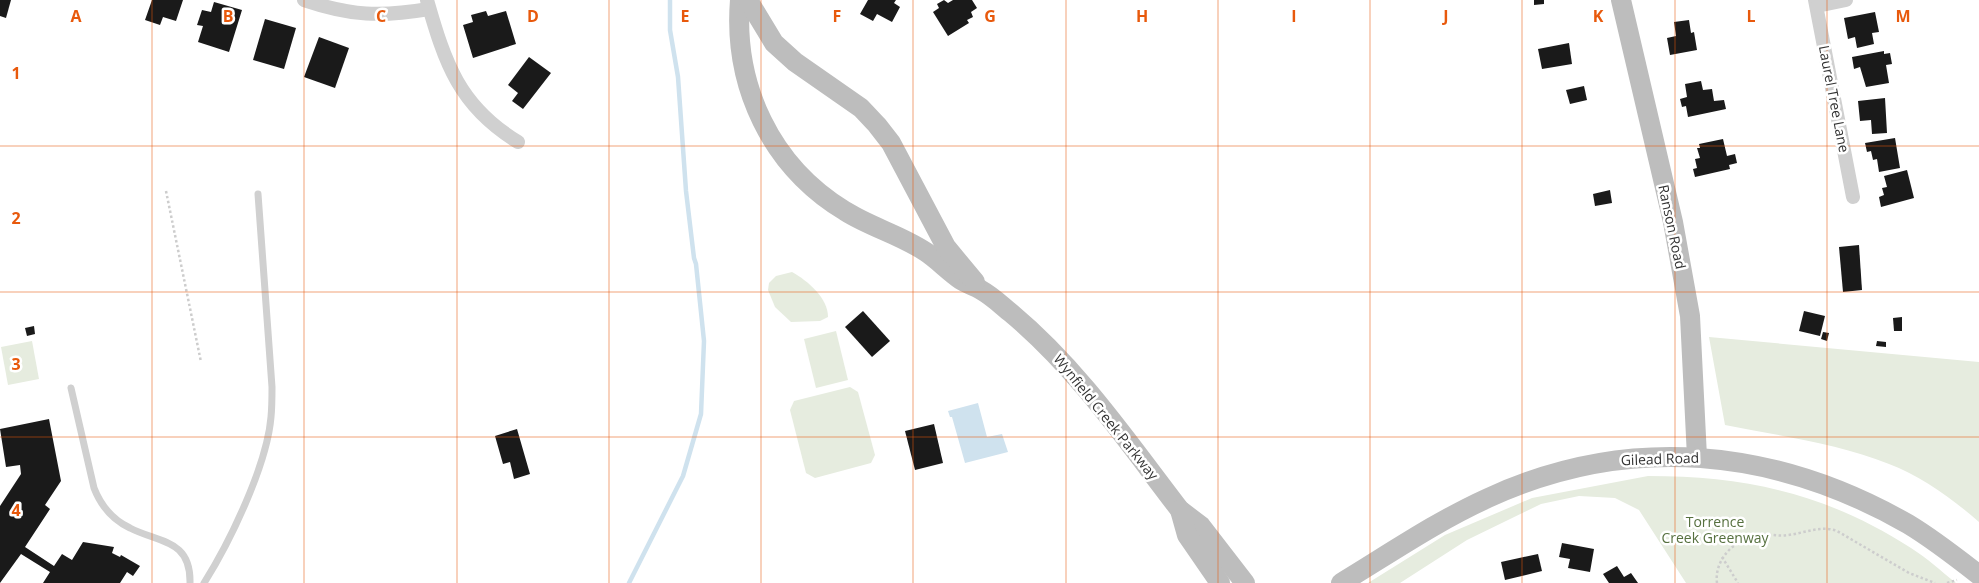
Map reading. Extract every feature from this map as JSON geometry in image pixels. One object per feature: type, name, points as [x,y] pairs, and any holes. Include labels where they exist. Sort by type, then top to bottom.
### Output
[{"type":"street","points":[[304,0],[347,12],[374,16],[428,5],[441,51],[458,84],[473,106],[495,128],[518,142]]},
{"type":"street","name":"Wynfield Creek Parkway","points":[[740,0],[738,21],[751,98],[767,132],[789,165],[811,188],[845,211],[925,251],[962,280],[981,289]]},
{"type":"street","name":"Wynfield Creek Parkway","points":[[748,0],[774,43],[795,62],[861,108],[876,125],[891,144],[946,247],[981,289],[1012,314],[1064,363],[1180,510],[1201,526],[1246,583]]},
{"type":"street","name":"Ranson Road","points":[[1622,0],[1672,222],[1690,316],[1697,457]]},
{"type":"street","points":[[1816,3],[1846,0]]},
{"type":"street","name":"Laurel Tree Lane","points":[[1816,3],[1853,197]]},
{"type":"street","name":"Gilead Road","points":[[1341,583],[1454,515],[1529,481],[1573,468],[1618,460],[1697,457],[1728,459],[1765,466],[1840,490],[1910,525],[1979,575]]},
{"type":"street","name":"Wynfield Creek Parkway","points":[[1180,510],[1187,535],[1220,583]]},
{"type":"lane","points":[[204,583],[230,535],[260,465],[271,418],[272,387],[258,194]]},
{"type":"lane","points":[[71,388],[94,488],[99,500],[119,522],[142,533],[162,538],[177,548],[186,560],[190,583]]},
{"type":"path","points":[[166,191],[201,362]]},
{"type":"path","points":[[1717,583],[1717,567],[1722,557],[1744,540],[1759,535],[1776,537],[1828,528],[1909,574],[1935,583]]},
{"type":"path","points":[[1722,557],[1738,583]]},
{"type":"path","points":[[1947,583],[1957,580]]},
{"type":"green space","points":[[792,272],[810,285],[821,297],[825,303],[828,317],[820,321],[791,322],[775,307],[768,290],[769,283],[776,276]]},
{"type":"green space","points":[[836,331],[848,380],[816,388],[804,339]]},
{"type":"green space","points":[[1709,337],[1979,362],[1979,522],[1937,489],[1889,464],[1829,445],[1725,425]]},
{"type":"green space","points":[[32,341],[39,379],[8,385],[1,347]]},
{"type":"green space","points":[[850,387],[858,392],[875,455],[871,463],[815,478],[806,473],[790,410],[794,401]]},
{"type":"green space","name":"Torrence Creek Greenway","points":[[1648,476],[1719,480],[1753,485],[1817,501],[1880,529],[1917,552],[1956,583],[1686,583],[1639,510],[1615,498],[1579,496],[1541,504],[1467,540],[1400,583],[1368,583],[1445,535],[1532,498]]},
{"type":"water","points":[[978,403],[987,437],[1002,434],[1008,452],[965,463],[952,417],[950,417],[948,411]]},
{"type":"building","points":[[0,0],[11,0],[6,18],[0,16]]},
{"type":"building","points":[[152,0],[183,0],[176,21],[163,17],[160,25],[145,20]]},
{"type":"building","points":[[868,0],[896,0],[894,3],[900,7],[892,22],[877,14],[873,21],[860,14]]},
{"type":"building","points":[[944,0],[948,3],[953,0],[972,0],[977,8],[971,12],[973,17],[967,20],[969,23],[948,36],[933,12],[939,8],[937,4]]},
{"type":"building","points":[[1534,0],[1544,0],[1544,4],[1534,5]]},
{"type":"building","points":[[214,2],[242,10],[229,52],[198,42],[203,26],[197,25],[202,10],[211,12]]},
{"type":"building","points":[[486,11],[488,16],[506,11],[516,44],[473,58],[463,25],[473,22],[471,15]]},
{"type":"building","points":[[1875,12],[1879,32],[1872,33],[1874,44],[1857,48],[1855,37],[1848,39],[1844,18]]},
{"type":"building","points":[[265,19],[296,28],[284,69],[253,60]]},
{"type":"building","points":[[1689,20],[1691,33],[1694,32],[1697,50],[1670,55],[1667,38],[1676,36],[1674,22]]},
{"type":"building","points":[[319,37],[349,48],[335,88],[304,77]]},
{"type":"building","points":[[1569,43],[1572,64],[1542,69],[1538,49]]},
{"type":"building","points":[[1884,51],[1884,54],[1890,53],[1892,64],[1886,65],[1889,83],[1866,87],[1860,67],[1854,69],[1852,57]]},
{"type":"building","points":[[529,57],[551,73],[523,109],[512,101],[518,93],[508,85]]},
{"type":"building","points":[[1701,81],[1703,90],[1712,89],[1714,101],[1724,100],[1726,109],[1688,117],[1686,106],[1682,107],[1680,99],[1687,97],[1685,84]]},
{"type":"building","points":[[1584,86],[1587,100],[1570,104],[1566,90]]},
{"type":"building","points":[[1885,98],[1887,133],[1872,134],[1871,120],[1860,121],[1858,101]]},
{"type":"building","points":[[1895,138],[1900,168],[1879,172],[1877,159],[1873,160],[1871,151],[1867,152],[1865,143]]},
{"type":"building","points":[[1723,139],[1727,156],[1735,154],[1737,163],[1729,165],[1730,169],[1695,177],[1693,169],[1697,168],[1695,159],[1700,158],[1697,148],[1700,148],[1699,144]]},
{"type":"building","points":[[1907,170],[1914,198],[1881,207],[1879,197],[1884,195],[1882,188],[1887,187],[1884,176]]},
{"type":"building","points":[[1610,190],[1612,203],[1595,206],[1593,194]]},
{"type":"building","points":[[1859,245],[1862,290],[1843,292],[1839,247]]},
{"type":"building","points":[[863,311],[890,341],[872,357],[845,327]]},
{"type":"building","points":[[1804,311],[1825,316],[1820,336],[1799,331]]},
{"type":"building","points":[[1902,317],[1902,331],[1894,331],[1893,318]]},
{"type":"building","points":[[34,326],[35,334],[27,336],[25,328]]},
{"type":"building","points":[[1823,332],[1829,333],[1827,341],[1821,339]]},
{"type":"building","points":[[1877,341],[1886,342],[1886,347],[1876,346]]},
{"type":"building","points":[[49,419],[61,481],[45,505],[50,509],[25,547],[54,566],[62,554],[72,560],[83,542],[114,547],[112,553],[120,557],[121,555],[140,566],[133,576],[127,572],[120,583],[43,583],[50,572],[21,554],[0,583],[0,506],[21,474],[20,465],[6,467],[0,429]]},
{"type":"building","points":[[934,424],[943,463],[915,470],[905,431]]},
{"type":"building","points":[[517,429],[530,474],[514,479],[510,462],[503,464],[495,436]]},
{"type":"building","points":[[1562,543],[1594,549],[1590,572],[1568,568],[1570,559],[1559,557]]},
{"type":"building","points":[[1538,554],[1542,571],[1505,580],[1501,562]]},
{"type":"building","points":[[1617,566],[1624,577],[1631,573],[1638,583],[1609,583],[1603,574]]},
{"type":"waterway","points":[[629,583],[683,476],[701,414],[704,341],[686,191],[678,77],[670,30],[670,0]]}]
